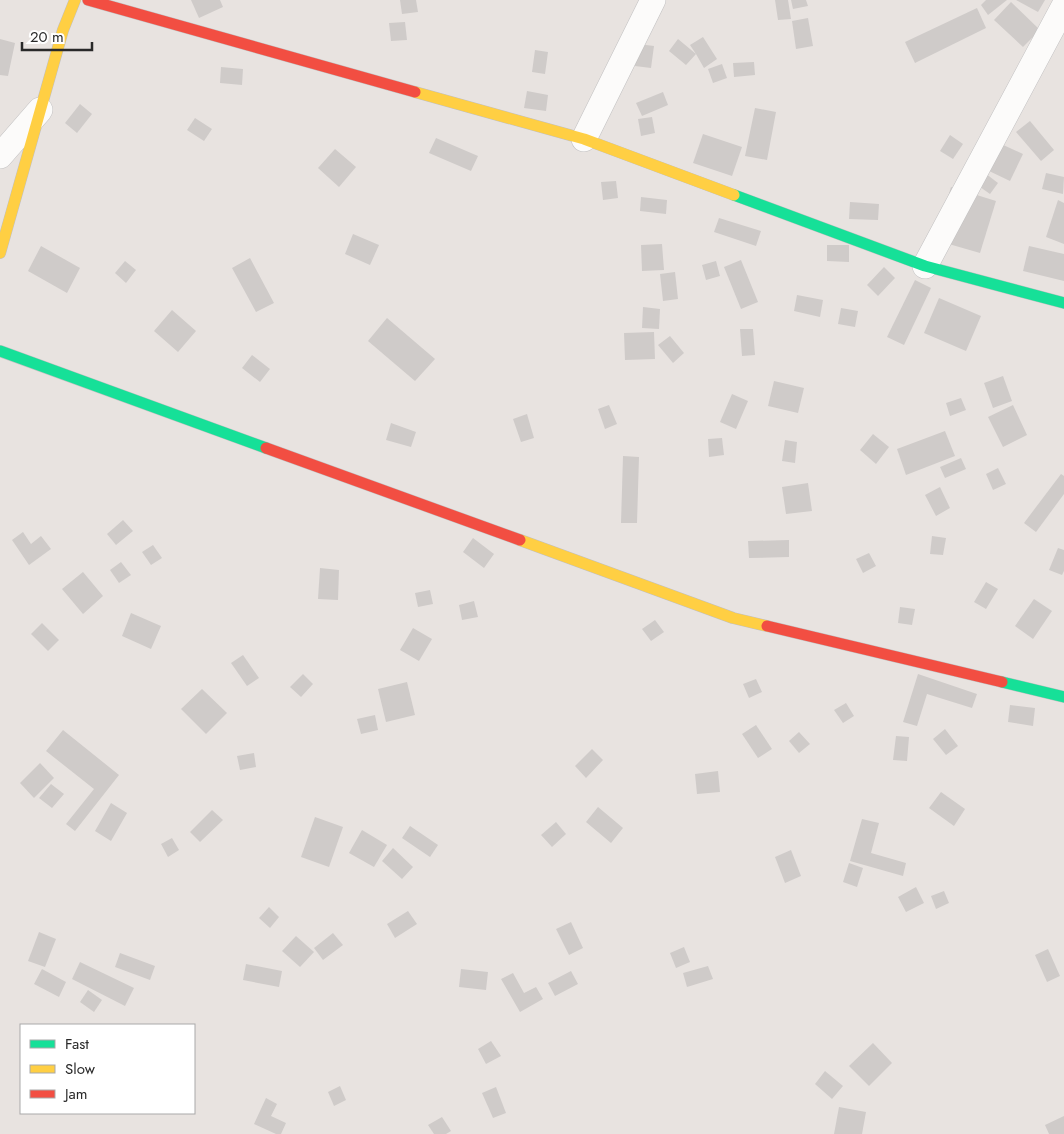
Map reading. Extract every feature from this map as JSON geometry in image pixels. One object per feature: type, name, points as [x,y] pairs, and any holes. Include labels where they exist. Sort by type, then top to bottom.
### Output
[{"type":"street","points":[[0,253],[63,30],[75,0]]},
{"type":"street","points":[[88,0],[584,139],[925,266],[1064,302]]},
{"type":"street","points":[[584,139],[653,0]]},
{"type":"street","points":[[925,266],[1064,6]]},
{"type":"street","points":[[0,156],[40,110]]},
{"type":"street","points":[[0,351],[733,618],[1064,697]]},
{"type":"building","points":[[191,0],[220,0],[223,7],[199,18]]},
{"type":"building","points":[[400,0],[416,0],[418,12],[402,14]]},
{"type":"building","points":[[775,0],[788,0],[791,19],[778,20]]},
{"type":"building","points":[[791,0],[806,0],[808,6],[793,9]]},
{"type":"building","points":[[986,0],[1007,0],[988,15],[981,5]]},
{"type":"building","points":[[1016,0],[1045,0],[1038,12]]},
{"type":"building","points":[[1011,2],[1040,30],[1023,47],[994,20]]},
{"type":"building","points":[[977,8],[986,28],[915,63],[905,42]]},
{"type":"building","points":[[808,18],[813,46],[796,49],[792,21]]},
{"type":"building","points":[[405,22],[407,40],[391,41],[389,23]]},
{"type":"building","points":[[703,37],[717,59],[704,68],[690,45]]},
{"type":"building","points":[[0,39],[15,43],[8,76],[0,75]]},
{"type":"building","points":[[678,39],[696,54],[686,65],[669,51]]},
{"type":"building","points":[[638,44],[654,46],[651,68],[635,66]]},
{"type":"building","points":[[535,50],[548,52],[545,74],[532,72]]},
{"type":"building","points":[[754,62],[755,75],[734,77],[733,63]]},
{"type":"building","points":[[722,64],[727,78],[713,83],[708,69]]},
{"type":"building","points":[[221,67],[243,69],[242,85],[220,83]]},
{"type":"building","points":[[527,91],[548,95],[546,111],[524,108]]},
{"type":"building","points":[[663,92],[668,105],[642,116],[636,103]]},
{"type":"building","points":[[80,104],[92,114],[77,133],[65,123]]},
{"type":"building","points":[[755,108],[776,112],[767,160],[745,156]]},
{"type":"building","points":[[652,117],[655,133],[641,136],[638,119]]},
{"type":"building","points":[[195,118],[212,129],[204,141],[187,130]]},
{"type":"building","points":[[1030,121],[1054,150],[1041,161],[1016,132]]},
{"type":"building","points":[[703,134],[742,147],[732,176],[693,163]]},
{"type":"building","points":[[950,135],[963,144],[953,159],[940,151]]},
{"type":"building","points":[[436,138],[478,156],[471,171],[429,153]]},
{"type":"building","points":[[999,143],[1023,154],[1010,181],[987,170]]},
{"type":"building","points":[[335,149],[356,167],[339,187],[318,168]]},
{"type":"building","points":[[981,170],[998,183],[990,194],[973,182]]},
{"type":"building","points":[[1046,173],[1064,177],[1063,194],[1042,189]]},
{"type":"building","points":[[616,181],[618,198],[603,200],[601,182]]},
{"type":"building","points":[[951,187],[996,201],[980,253],[935,240]]},
{"type":"building","points":[[641,197],[667,200],[666,214],[640,211]]},
{"type":"building","points":[[1058,200],[1064,203],[1064,244],[1046,237]]},
{"type":"building","points":[[850,202],[879,204],[878,220],[849,219]]},
{"type":"building","points":[[719,218],[761,231],[756,246],[714,232]]},
{"type":"building","points":[[353,234],[379,245],[370,265],[345,254]]},
{"type":"building","points":[[662,244],[664,270],[642,271],[641,245]]},
{"type":"building","points":[[827,245],[849,245],[849,262],[827,261]]},
{"type":"building","points":[[41,246],[80,268],[67,293],[28,271]]},
{"type":"building","points":[[1029,246],[1064,254],[1064,281],[1023,271]]},
{"type":"building","points":[[250,258],[274,303],[256,312],[232,268]]},
{"type":"building","points":[[741,260],[758,302],[741,309],[724,267]]},
{"type":"building","points":[[125,261],[136,270],[126,283],[115,273]]},
{"type":"building","points":[[716,261],[720,276],[706,280],[702,265]]},
{"type":"building","points":[[884,267],[895,278],[878,296],[867,285]]},
{"type":"building","points":[[675,272],[678,299],[663,301],[660,274]]},
{"type":"building","points":[[915,280],[931,288],[904,345],[887,337]]},
{"type":"building","points":[[797,295],[823,300],[820,317],[794,311]]},
{"type":"building","points":[[939,298],[981,316],[966,351],[924,333]]},
{"type":"building","points":[[643,307],[660,309],[659,329],[642,328]]},
{"type":"building","points":[[841,308],[858,311],[855,327],[838,324]]},
{"type":"building","points":[[172,310],[196,331],[178,352],[154,331]]},
{"type":"building","points":[[387,318],[435,359],[415,381],[368,341]]},
{"type":"building","points":[[740,329],[753,329],[755,355],[742,356]]},
{"type":"building","points":[[654,332],[655,359],[625,360],[624,333]]},
{"type":"building","points":[[670,336],[684,353],[673,363],[658,345]]},
{"type":"building","points":[[252,355],[270,369],[260,382],[242,368]]},
{"type":"building","points":[[1003,376],[1012,401],[993,408],[984,383]]},
{"type":"building","points":[[774,381],[804,388],[798,413],[768,406]]},
{"type":"building","points":[[732,394],[748,401],[736,429],[720,422]]},
{"type":"building","points":[[961,398],[966,410],[950,416],[946,403]]},
{"type":"building","points":[[609,405],[617,424],[605,429],[598,409]]},
{"type":"building","points":[[1013,405],[1027,435],[1003,447],[988,417]]},
{"type":"building","points":[[527,414],[534,438],[521,442],[513,419]]},
{"type":"building","points":[[391,423],[416,432],[411,447],[386,440]]},
{"type":"building","points":[[945,431],[955,456],[906,475],[897,449]]},
{"type":"building","points":[[873,434],[889,447],[876,464],[860,450]]},
{"type":"building","points":[[722,438],[724,455],[709,457],[708,439]]},
{"type":"building","points":[[785,440],[797,442],[795,463],[782,461]]},
{"type":"building","points":[[623,456],[639,457],[637,523],[621,523]]},
{"type":"building","points":[[961,458],[966,469],[945,478],[940,467]]},
{"type":"building","points":[[998,468],[1006,484],[993,490],[986,474]]},
{"type":"building","points":[[1061,474],[1064,476],[1064,494],[1036,532],[1024,523]]},
{"type":"building","points":[[808,483],[812,511],[786,514],[782,487]]},
{"type":"building","points":[[940,487],[950,508],[936,516],[925,495]]},
{"type":"building","points":[[123,520],[133,531],[116,545],[107,534]]},
{"type":"building","points":[[23,532],[31,544],[41,536],[51,549],[29,565],[12,540]]},
{"type":"building","points":[[932,536],[946,538],[943,555],[930,554]]},
{"type":"building","points":[[473,538],[494,554],[484,568],[463,552]]},
{"type":"building","points":[[789,540],[789,557],[749,558],[748,541]]},
{"type":"building","points":[[153,545],[162,558],[151,565],[142,552]]},
{"type":"building","points":[[1058,548],[1064,550],[1064,571],[1062,575],[1049,570]]},
{"type":"building","points":[[869,553],[876,566],[863,573],[856,559]]},
{"type":"building","points":[[121,562],[131,575],[119,583],[110,570]]},
{"type":"building","points":[[320,568],[339,570],[338,600],[318,599]]},
{"type":"building","points":[[83,572],[103,596],[83,614],[62,589]]},
{"type":"building","points":[[986,582],[998,589],[986,609],[974,602]]},
{"type":"building","points":[[430,590],[433,604],[418,607],[415,593]]},
{"type":"building","points":[[1034,599],[1052,611],[1033,639],[1015,626]]},
{"type":"building","points":[[474,601],[478,617],[462,620],[459,605]]},
{"type":"building","points":[[900,607],[915,609],[912,625],[898,623]]},
{"type":"building","points":[[131,613],[161,626],[151,649],[122,636]]},
{"type":"building","points":[[655,620],[664,632],[651,641],[642,629]]},
{"type":"building","points":[[42,623],[59,640],[48,651],[31,634]]},
{"type":"building","points":[[413,628],[432,639],[419,661],[400,650]]},
{"type":"building","points":[[243,655],[259,678],[247,686],[231,663]]},
{"type":"building","points":[[303,674],[313,684],[301,697],[290,687]]},
{"type":"building","points":[[918,674],[977,694],[972,708],[927,694],[917,726],[903,722]]},
{"type":"building","points":[[756,679],[762,692],[749,698],[743,684]]},
{"type":"building","points":[[407,682],[415,715],[386,722],[378,689]]},
{"type":"building","points":[[202,689],[227,713],[206,734],[181,709]]},
{"type":"building","points":[[846,703],[854,716],[843,723],[834,710]]},
{"type":"building","points":[[1010,705],[1035,708],[1033,726],[1008,722]]},
{"type":"building","points":[[375,715],[378,730],[361,734],[357,719]]},
{"type":"building","points":[[756,725],[772,749],[758,758],[742,734]]},
{"type":"building","points":[[945,729],[958,746],[946,755],[933,739]]},
{"type":"building","points":[[63,730],[119,775],[75,831],[66,824],[94,789],[46,751]]},
{"type":"building","points":[[799,732],[810,744],[799,753],[789,741]]},
{"type":"building","points":[[896,736],[909,737],[907,761],[893,760]]},
{"type":"building","points":[[592,749],[603,760],[586,778],[575,766]]},
{"type":"building","points":[[254,753],[256,767],[240,770],[237,756]]},
{"type":"building","points":[[40,763],[54,778],[34,798],[20,783]]},
{"type":"building","points":[[718,771],[720,792],[697,794],[695,774]]},
{"type":"building","points":[[51,784],[64,794],[52,808],[39,798]]},
{"type":"building","points":[[941,792],[965,809],[954,826],[929,808]]},
{"type":"building","points":[[111,803],[127,813],[111,841],[95,831]]},
{"type":"building","points":[[598,807],[623,828],[611,843],[586,822]]},
{"type":"building","points":[[212,810],[223,820],[200,842],[190,832]]},
{"type":"building","points":[[315,817],[343,827],[329,867],[301,857]]},
{"type":"building","points":[[862,819],[879,823],[871,853],[906,863],[903,876],[850,861]]},
{"type":"building","points":[[556,822],[566,834],[552,847],[541,835]]},
{"type":"building","points":[[410,826],[438,845],[430,857],[402,838]]},
{"type":"building","points":[[362,830],[387,845],[374,867],[349,853]]},
{"type":"building","points":[[172,838],[179,850],[168,857],[161,844]]},
{"type":"building","points":[[393,848],[413,867],[402,879],[382,861]]},
{"type":"building","points":[[791,850],[801,876],[785,883],[775,857]]},
{"type":"building","points":[[849,863],[863,868],[857,887],[843,882]]},
{"type":"building","points":[[916,887],[924,903],[906,912],[898,897]]},
{"type":"building","points":[[944,891],[949,903],[936,909],[931,896]]},
{"type":"building","points":[[269,907],[279,917],[270,928],[259,918]]},
{"type":"building","points":[[408,911],[417,924],[395,938],[387,924]]},
{"type":"building","points":[[571,922],[583,948],[569,955],[556,929]]},
{"type":"building","points":[[39,932],[56,939],[45,967],[28,961]]},
{"type":"building","points":[[333,933],[343,945],[323,960],[314,948]]},
{"type":"building","points":[[296,936],[314,952],[300,967],[282,951]]},
{"type":"building","points":[[684,947],[690,962],[676,968],[670,953]]},
{"type":"building","points":[[1048,949],[1060,976],[1047,982],[1035,955]]},
{"type":"building","points":[[120,953],[155,966],[150,980],[115,967]]},
{"type":"building","points":[[80,962],[134,988],[125,1006],[72,979]]},
{"type":"building","points":[[246,964],[282,971],[279,987],[243,980]]},
{"type":"building","points":[[708,966],[713,979],[687,987],[683,973]]},
{"type":"building","points":[[42,969],[66,982],[59,997],[34,984]]},
{"type":"building","points":[[461,969],[488,972],[486,990],[459,987]]},
{"type":"building","points":[[571,971],[578,984],[555,996],[548,983]]},
{"type":"building","points":[[513,973],[524,993],[536,987],[543,999],[520,1012],[501,979]]},
{"type":"building","points":[[88,990],[102,1000],[94,1012],[80,1002]]},
{"type":"building","points":[[491,1041],[501,1056],[486,1064],[478,1049]]},
{"type":"building","points":[[873,1043],[892,1063],[869,1086],[849,1066]]},
{"type":"building","points":[[825,1071],[843,1086],[832,1099],[815,1084]]},
{"type":"building","points":[[340,1086],[346,1100],[334,1106],[328,1092]]},
{"type":"building","points":[[496,1087],[506,1113],[493,1118],[482,1093]]},
{"type":"building","points":[[266,1098],[277,1104],[271,1116],[286,1123],[281,1134],[276,1134],[254,1124]]},
{"type":"building","points":[[839,1107],[866,1112],[862,1134],[834,1134]]},
{"type":"building","points":[[1064,1116],[1064,1134],[1049,1134],[1045,1125]]},
{"type":"building","points":[[442,1117],[451,1131],[446,1134],[434,1134],[428,1125]]},
{"type":"traffic: fast","points":[[734,195],[925,266],[1064,303]]},
{"type":"traffic: fast","points":[[0,351],[266,448]]},
{"type":"traffic: fast","points":[[1002,682],[1064,697]]},
{"type":"traffic: slow","points":[[0,253],[63,30],[75,0]]},
{"type":"traffic: slow","points":[[415,92],[584,139],[734,195]]},
{"type":"traffic: slow","points":[[520,540],[733,618],[767,626]]},
{"type":"traffic: jam","points":[[88,0],[415,92]]},
{"type":"traffic: jam","points":[[266,448],[520,540]]},
{"type":"traffic: jam","points":[[767,626],[1002,682]]}]
